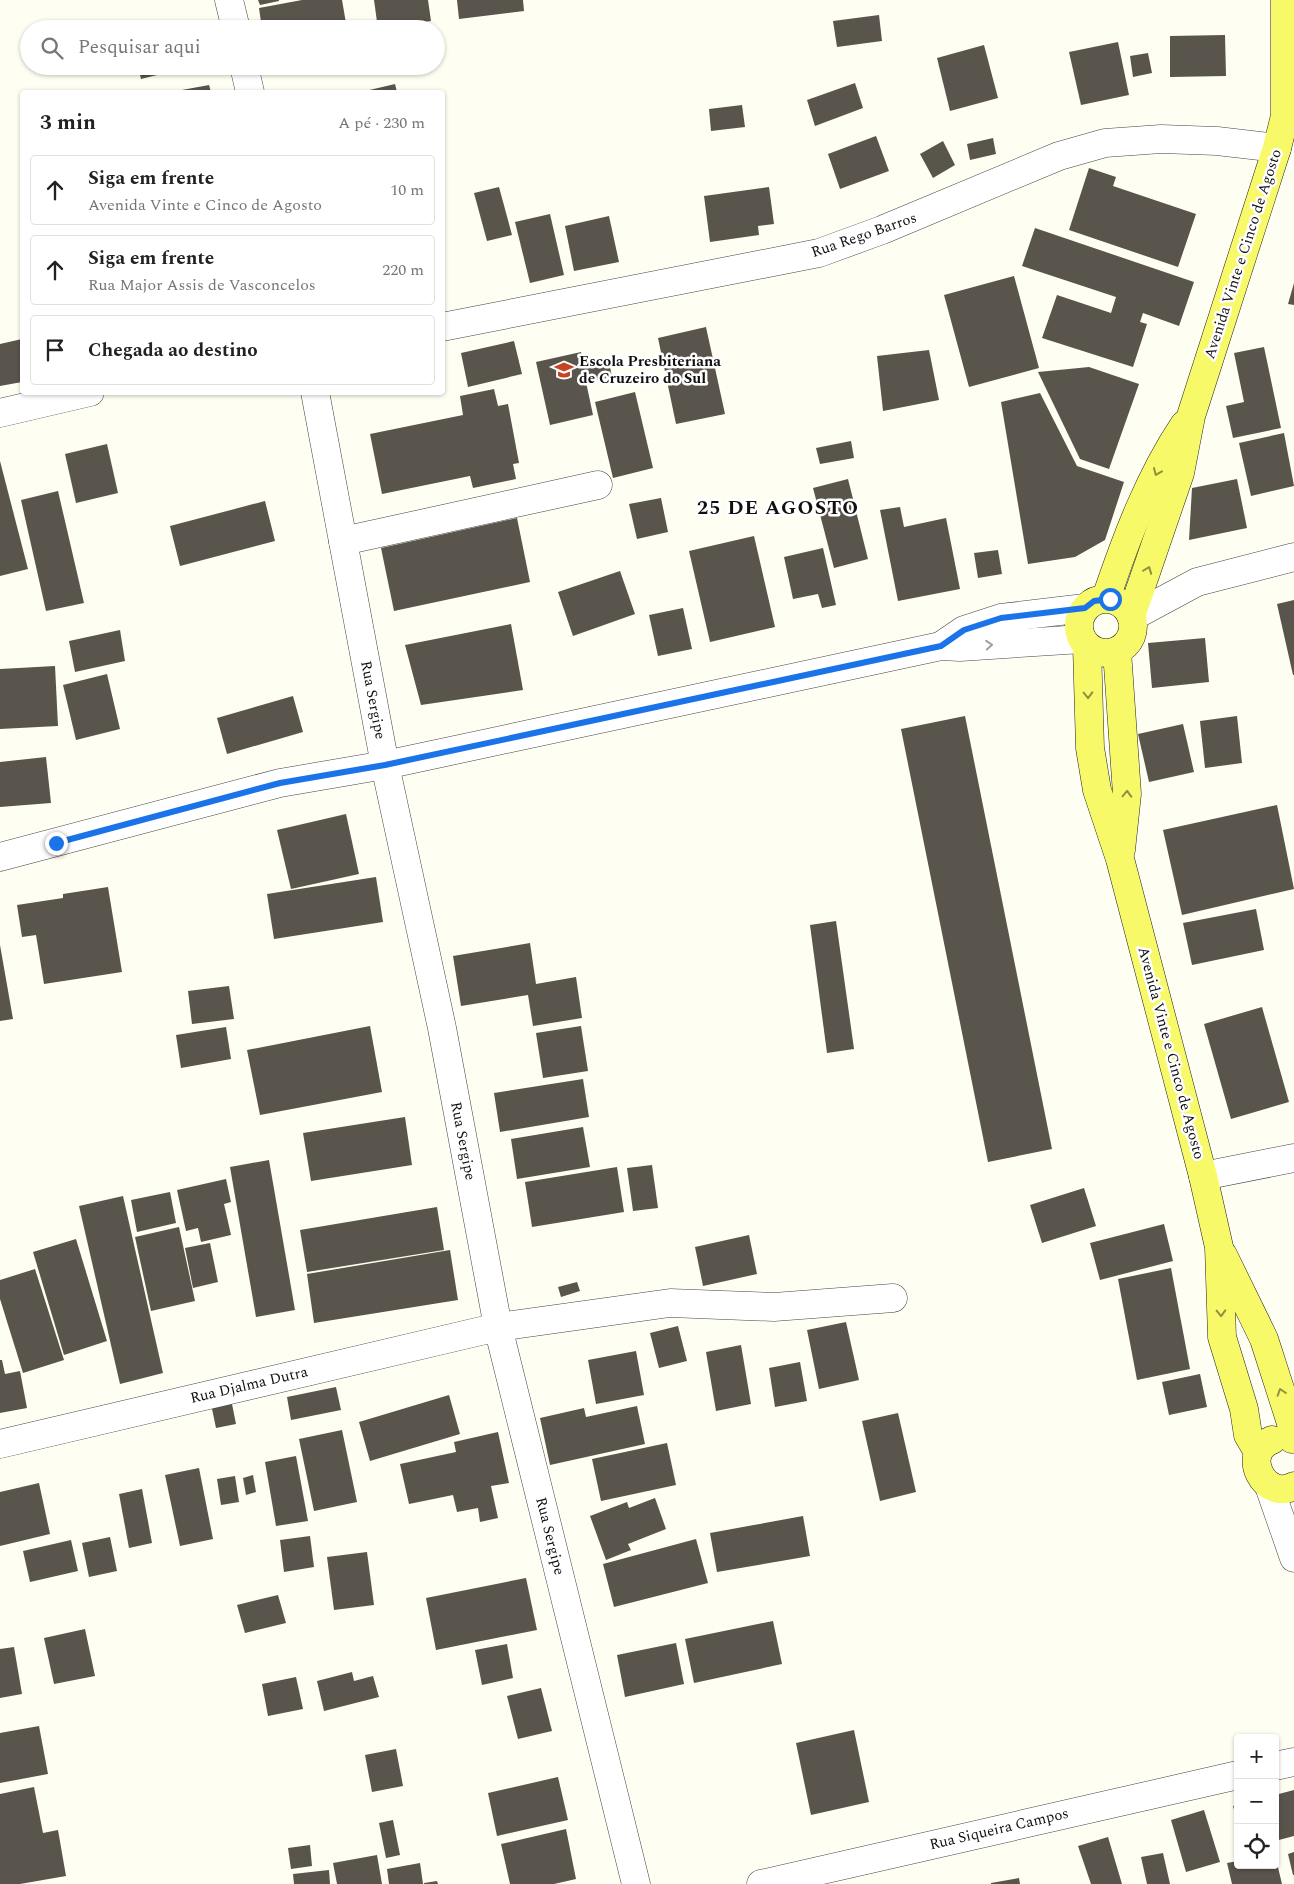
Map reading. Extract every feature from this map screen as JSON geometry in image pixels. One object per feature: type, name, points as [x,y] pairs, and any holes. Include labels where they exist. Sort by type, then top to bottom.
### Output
[{"type":"main road","name":"Avenida Vinte e Cinco de Agosto","points":[[1120,859],[1127,794],[1117,651],[1124,646],[1131,636],[1132,617],[1180,473],[1191,416],[1289,115],[1284,0]]},
{"type":"main road","name":"Avenida Vinte e Cinco de Agosto","points":[[1191,416],[1163,457],[1118,562],[1095,603],[1078,624],[1085,643],[1090,748],[1097,790],[1120,859],[1204,1176],[1219,1247],[1222,1337],[1244,1409],[1248,1434],[1258,1452]]},
{"type":"main road","points":[[1095,603],[1121,603],[1132,617]]},
{"type":"main road","points":[[1085,643],[1102,653],[1117,651]]},
{"type":"main road","name":"Avenida Vinte e Cinco de Agosto","points":[[1219,1247],[1264,1338],[1291,1423],[1293,1440]]},
{"type":"main road","points":[[1287,1487],[1260,1478],[1256,1465],[1258,1452],[1267,1442],[1279,1437],[1293,1440]]},
{"type":"street","points":[[229,0],[234,20]]},
{"type":"street","points":[[246,75],[250,90]]},
{"type":"street","name":"Rua Rego Barros","points":[[445,326],[818,253],[891,227],[1059,156],[1105,143],[1161,139],[1217,141],[1277,148]]},
{"type":"street","points":[[0,412],[76,395]]},
{"type":"street","name":"Rua Sergipe","points":[[316,395],[385,765],[442,1028],[498,1327],[636,1884]]},
{"type":"street","points":[[343,541],[598,484]]},
{"type":"street","points":[[1132,617],[1197,582],[1294,557]]},
{"type":"street","points":[[941,646],[964,630],[1001,618],[1095,603]]},
{"type":"street","points":[[0,857],[280,783],[385,765],[941,646],[960,648],[1085,643]]},
{"type":"street","points":[[1204,1176],[1294,1161]]},
{"type":"street","name":"Rua Djalma Dutra","points":[[0,1444],[498,1327],[670,1303],[774,1307],[893,1298]]},
{"type":"street","points":[[1287,1487],[1294,1558]]},
{"type":"street","points":[[1279,1765],[1294,1762]]},
{"type":"street","name":"Rua Siqueira Campos","points":[[761,1884],[1234,1776]]},
{"type":"building","points":[[258,0],[279,0],[279,1],[260,5]]},
{"type":"building","points":[[302,0],[342,0],[345,20],[261,20],[259,8]]},
{"type":"building","points":[[374,0],[428,0],[431,20],[377,20]]},
{"type":"building","points":[[457,0],[523,0],[524,11],[459,19]]},
{"type":"building","points":[[879,15],[882,41],[837,47],[833,21]]},
{"type":"building","points":[[1225,35],[1226,76],[1170,77],[1170,36]]},
{"type":"building","points":[[1118,42],[1129,95],[1081,105],[1069,52]]},
{"type":"building","points":[[984,45],[998,98],[950,111],[937,58]]},
{"type":"building","points":[[1148,53],[1152,73],[1133,77],[1130,56]]},
{"type":"building","points":[[140,75],[157,75],[141,79]]},
{"type":"building","points":[[855,83],[863,108],[815,126],[807,100]]},
{"type":"building","points":[[395,84],[396,90],[370,90]]},
{"type":"building","points":[[209,85],[210,90],[182,90]]},
{"type":"building","points":[[742,105],[745,127],[711,131],[709,109]]},
{"type":"building","points":[[876,136],[889,171],[840,189],[828,154]]},
{"type":"building","points":[[993,138],[996,154],[970,160],[967,144]]},
{"type":"building","points":[[943,141],[955,165],[933,178],[920,154]]},
{"type":"building","points":[[1089,168],[1116,177],[1113,186],[1196,214],[1178,267],[1069,230]]},
{"type":"building","points":[[499,187],[512,235],[487,241],[474,193]]},
{"type":"building","points":[[769,187],[774,224],[758,226],[759,235],[710,242],[704,196]]},
{"type":"building","points":[[550,214],[564,275],[530,283],[515,222]]},
{"type":"building","points":[[609,216],[619,262],[574,271],[565,226]]},
{"type":"building","points":[[1035,228],[1194,282],[1179,326],[1143,313],[1140,322],[1147,324],[1133,367],[1042,338],[1057,295],[1111,313],[1116,297],[1022,266]]},
{"type":"building","points":[[1014,276],[1039,368],[969,387],[944,295]]},
{"type":"building","points":[[1294,283],[1294,305],[1288,304]]},
{"type":"building","points":[[706,327],[725,414],[676,424],[658,338]]},
{"type":"building","points":[[20,339],[20,382],[0,386],[0,344]]},
{"type":"building","points":[[514,341],[522,374],[468,387],[461,353]]},
{"type":"building","points":[[1264,347],[1281,428],[1233,438],[1226,406],[1244,402],[1234,353]]},
{"type":"building","points":[[929,350],[939,400],[883,411],[877,356]]},
{"type":"building","points":[[581,352],[585,367],[609,362],[612,377],[586,382],[593,415],[550,425],[536,362]]},
{"type":"building","points":[[1089,367],[1139,384],[1109,469],[1080,459],[1038,372]]},
{"type":"building","points":[[494,389],[498,406],[508,404],[519,463],[513,464],[516,479],[473,488],[470,476],[382,494],[370,434],[463,415],[460,396]]},
{"type":"building","points":[[635,392],[653,468],[613,478],[595,402]]},
{"type":"building","points":[[1040,393],[1077,466],[1124,482],[1105,540],[1075,557],[1028,564],[1001,402]]},
{"type":"building","points":[[1284,433],[1294,486],[1251,496],[1239,443]]},
{"type":"building","points":[[851,441],[854,458],[820,464],[816,448]]},
{"type":"building","points":[[107,444],[118,493],[76,503],[65,454]]},
{"type":"building","points":[[0,461],[28,569],[0,576]]},
{"type":"building","points":[[848,479],[868,559],[834,568],[813,488]]},
{"type":"building","points":[[1237,479],[1247,528],[1189,540],[1192,488]]},
{"type":"building","points":[[58,491],[84,603],[46,611],[21,500]]},
{"type":"building","points":[[661,498],[668,532],[637,539],[629,504]]},
{"type":"building","points":[[265,501],[275,541],[180,566],[170,526]]},
{"type":"building","points":[[900,507],[904,527],[946,518],[960,589],[898,601],[880,510]]},
{"type":"building","points":[[517,518],[530,582],[394,611],[381,548]]},
{"type":"building","points":[[754,536],[775,627],[710,642],[689,551]]},
{"type":"building","points":[[823,548],[836,605],[822,608],[818,594],[793,599],[784,557]]},
{"type":"building","points":[[998,550],[1002,574],[978,578],[974,553]]},
{"type":"building","points":[[620,571],[635,614],[573,636],[558,592]]},
{"type":"building","points":[[1294,600],[1294,675],[1293,675],[1277,604]]},
{"type":"building","points":[[683,608],[692,649],[658,656],[649,615]]},
{"type":"building","points":[[511,624],[523,690],[421,705],[405,645]]},
{"type":"building","points":[[120,630],[125,661],[75,672],[69,641]]},
{"type":"building","points":[[1205,638],[1209,682],[1152,688],[1148,643]]},
{"type":"building","points":[[55,666],[58,726],[0,729],[0,669]]},
{"type":"building","points":[[107,674],[120,729],[76,740],[63,685]]},
{"type":"building","points":[[293,696],[303,732],[227,754],[217,718]]},
{"type":"building","points":[[965,716],[1052,1149],[988,1162],[901,729]]},
{"type":"building","points":[[1237,716],[1242,763],[1205,768],[1200,721]]},
{"type":"building","points":[[1183,724],[1194,772],[1149,782],[1138,734]]},
{"type":"building","points":[[46,757],[51,803],[0,807],[0,762]]},
{"type":"building","points":[[1277,805],[1294,889],[1182,915],[1163,830]]},
{"type":"building","points":[[346,814],[359,874],[291,889],[277,830]]},
{"type":"building","points":[[376,877],[383,922],[274,939],[267,894]]},
{"type":"building","points":[[108,887],[122,972],[44,984],[36,935],[22,937],[17,905],[63,898],[63,894]]},
{"type":"building","points":[[1256,909],[1264,950],[1192,965],[1183,923]]},
{"type":"building","points":[[836,921],[854,1049],[827,1053],[810,925]]},
{"type":"building","points":[[530,943],[536,984],[576,977],[582,1018],[533,1026],[528,995],[461,1006],[453,956]]},
{"type":"building","points":[[0,945],[13,1019],[0,1021]]},
{"type":"building","points":[[229,986],[234,1019],[192,1024],[188,991]]},
{"type":"building","points":[[1262,1007],[1289,1102],[1231,1119],[1204,1024]]},
{"type":"building","points":[[370,1026],[382,1092],[260,1115],[247,1050]]},
{"type":"building","points":[[581,1026],[588,1071],[543,1078],[536,1033]]},
{"type":"building","points":[[226,1027],[231,1059],[181,1068],[176,1035]]},
{"type":"building","points":[[583,1079],[589,1117],[500,1132],[494,1093]]},
{"type":"building","points":[[405,1117],[412,1165],[311,1181],[303,1133]]},
{"type":"building","points":[[583,1127],[590,1167],[517,1179],[511,1139]]},
{"type":"building","points":[[269,1160],[295,1310],[256,1317],[230,1167]]},
{"type":"building","points":[[652,1165],[658,1208],[633,1211],[627,1168]]},
{"type":"building","points":[[617,1167],[624,1212],[532,1227],[525,1182]]},
{"type":"building","points":[[226,1179],[231,1202],[224,1204],[231,1235],[201,1242],[198,1228],[186,1231],[177,1190]]},
{"type":"building","points":[[1084,1188],[1096,1226],[1042,1243],[1030,1205]]},
{"type":"building","points":[[170,1192],[176,1223],[137,1232],[131,1200]]},
{"type":"building","points":[[123,1196],[163,1373],[120,1384],[79,1206]]},
{"type":"building","points":[[437,1207],[444,1250],[307,1272],[300,1230]]},
{"type":"building","points":[[1164,1224],[1173,1261],[1100,1280],[1090,1243]]},
{"type":"building","points":[[179,1227],[195,1301],[151,1311],[135,1237]]},
{"type":"building","points":[[749,1235],[757,1274],[703,1286],[695,1247]]},
{"type":"building","points":[[76,1239],[107,1341],[64,1355],[33,1252]]},
{"type":"building","points":[[210,1243],[218,1282],[193,1288],[185,1248]]},
{"type":"building","points":[[450,1250],[458,1300],[314,1323],[307,1274]]},
{"type":"building","points":[[1171,1268],[1190,1369],[1137,1380],[1118,1279]]},
{"type":"building","points":[[35,1269],[64,1360],[23,1373],[0,1299],[0,1280]]},
{"type":"building","points":[[577,1282],[580,1291],[561,1297],[558,1287]]},
{"type":"building","points":[[846,1322],[859,1380],[819,1389],[807,1330]]},
{"type":"building","points":[[678,1326],[687,1361],[659,1368],[650,1333]]},
{"type":"building","points":[[741,1345],[751,1404],[716,1411],[706,1352]]},
{"type":"building","points":[[636,1351],[644,1395],[596,1404],[588,1360]]},
{"type":"building","points":[[0,1360],[2,1360],[5,1374],[20,1371],[27,1408],[0,1413]]},
{"type":"building","points":[[800,1362],[807,1401],[775,1407],[769,1368]]},
{"type":"building","points":[[1200,1374],[1207,1407],[1169,1415],[1162,1382]]},
{"type":"building","points":[[336,1387],[341,1410],[291,1420],[287,1397]]},
{"type":"building","points":[[449,1395],[460,1434],[370,1461],[359,1422]]},
{"type":"building","points":[[231,1399],[236,1424],[216,1428],[211,1404]]},
{"type":"building","points":[[637,1406],[645,1444],[550,1465],[540,1418],[584,1408],[586,1417]]},
{"type":"building","points":[[898,1413],[916,1492],[880,1501],[862,1421]]},
{"type":"building","points":[[342,1430],[357,1502],[314,1511],[299,1439]]},
{"type":"building","points":[[498,1432],[509,1483],[491,1486],[498,1518],[480,1522],[478,1508],[457,1512],[453,1495],[409,1504],[400,1464],[456,1452],[454,1442]]},
{"type":"building","points":[[667,1443],[676,1485],[601,1501],[592,1459]]},
{"type":"building","points":[[296,1456],[308,1521],[276,1526],[265,1462]]},
{"type":"building","points":[[199,1468],[213,1539],[180,1546],[165,1475]]},
{"type":"building","points":[[253,1475],[256,1492],[246,1495],[243,1478]]},
{"type":"building","points":[[235,1476],[239,1502],[221,1505],[217,1479]]},
{"type":"building","points":[[39,1483],[50,1534],[0,1546],[0,1492]]},
{"type":"building","points":[[142,1489],[152,1543],[129,1548],[119,1494]]},
{"type":"building","points":[[655,1498],[666,1529],[628,1544],[631,1550],[606,1560],[590,1516],[627,1502],[629,1508]]},
{"type":"building","points":[[803,1516],[810,1556],[717,1572],[710,1533]]},
{"type":"building","points":[[310,1536],[314,1567],[284,1572],[280,1540]]},
{"type":"building","points":[[110,1537],[117,1571],[89,1577],[82,1543]]},
{"type":"building","points":[[696,1539],[708,1583],[614,1607],[603,1564]]},
{"type":"building","points":[[71,1540],[78,1571],[30,1582],[23,1551]]},
{"type":"building","points":[[367,1552],[374,1605],[334,1610],[327,1557]]},
{"type":"building","points":[[526,1578],[537,1630],[436,1650],[426,1598]]},
{"type":"building","points":[[278,1595],[286,1623],[245,1633],[237,1605]]},
{"type":"building","points":[[773,1621],[782,1664],[694,1683],[685,1639]]},
{"type":"building","points":[[85,1629],[95,1676],[54,1684],[44,1638]]},
{"type":"building","points":[[676,1643],[684,1684],[625,1697],[617,1655]]},
{"type":"building","points":[[507,1644],[513,1678],[482,1685],[475,1650]]},
{"type":"building","points":[[14,1647],[22,1694],[0,1698],[0,1649]]},
{"type":"building","points":[[352,1672],[354,1681],[373,1676],[379,1697],[324,1711],[317,1681]]},
{"type":"building","points":[[296,1677],[303,1709],[268,1716],[262,1684]]},
{"type":"building","points":[[541,1688],[552,1731],[518,1739],[507,1696]]},
{"type":"building","points":[[39,1726],[48,1774],[0,1783],[0,1733]]},
{"type":"building","points":[[854,1730],[869,1802],[811,1815],[796,1743]]},
{"type":"building","points":[[396,1749],[403,1786],[372,1792],[365,1755]]},
{"type":"building","points":[[558,1777],[568,1820],[497,1836],[488,1793]]},
{"type":"building","points":[[34,1787],[43,1833],[58,1830],[66,1876],[20,1884],[0,1884],[0,1794]]},
{"type":"building","points":[[1294,1790],[1294,1836],[1279,1840],[1279,1824],[1279,1794]]},
{"type":"building","points":[[1204,1810],[1220,1862],[1186,1872],[1171,1820]]},
{"type":"building","points":[[393,1820],[400,1855],[386,1858],[379,1823]]},
{"type":"building","points":[[566,1829],[576,1879],[554,1884],[510,1884],[501,1844]]},
{"type":"building","points":[[1108,1837],[1122,1884],[1091,1884],[1078,1846]]},
{"type":"building","points":[[310,1845],[312,1866],[291,1869],[288,1848]]},
{"type":"building","points":[[1294,1852],[1294,1875],[1293,1875],[1288,1854]]},
{"type":"building","points":[[1163,1853],[1170,1884],[1147,1884],[1141,1857]]},
{"type":"building","points":[[377,1855],[382,1884],[337,1884],[333,1863]]},
{"type":"building","points":[[1234,1862],[1234,1869],[1278,1869],[1282,1884],[1232,1884],[1227,1863]]},
{"type":"building","points":[[420,1863],[423,1884],[389,1884],[387,1869]]},
{"type":"building","points":[[329,1870],[330,1884],[294,1884],[293,1874]]},
{"type":"building","points":[[1019,1878],[1020,1884],[991,1884],[991,1883]]},
{"type":"building","points":[[437,1881],[438,1884],[424,1884],[424,1883]]},
{"type":"place","name":"Escola Presbiteriana de Cruzeiro do Sul","points":[[564,370]]},
{"type":"district","name":"25 DE AGOSTO","points":[[778,508]]},
{"type":"route","points":[[56,843],[280,783],[385,765],[941,646],[964,630],[1001,618],[1085,608],[1102,598],[1110,599]]}]
